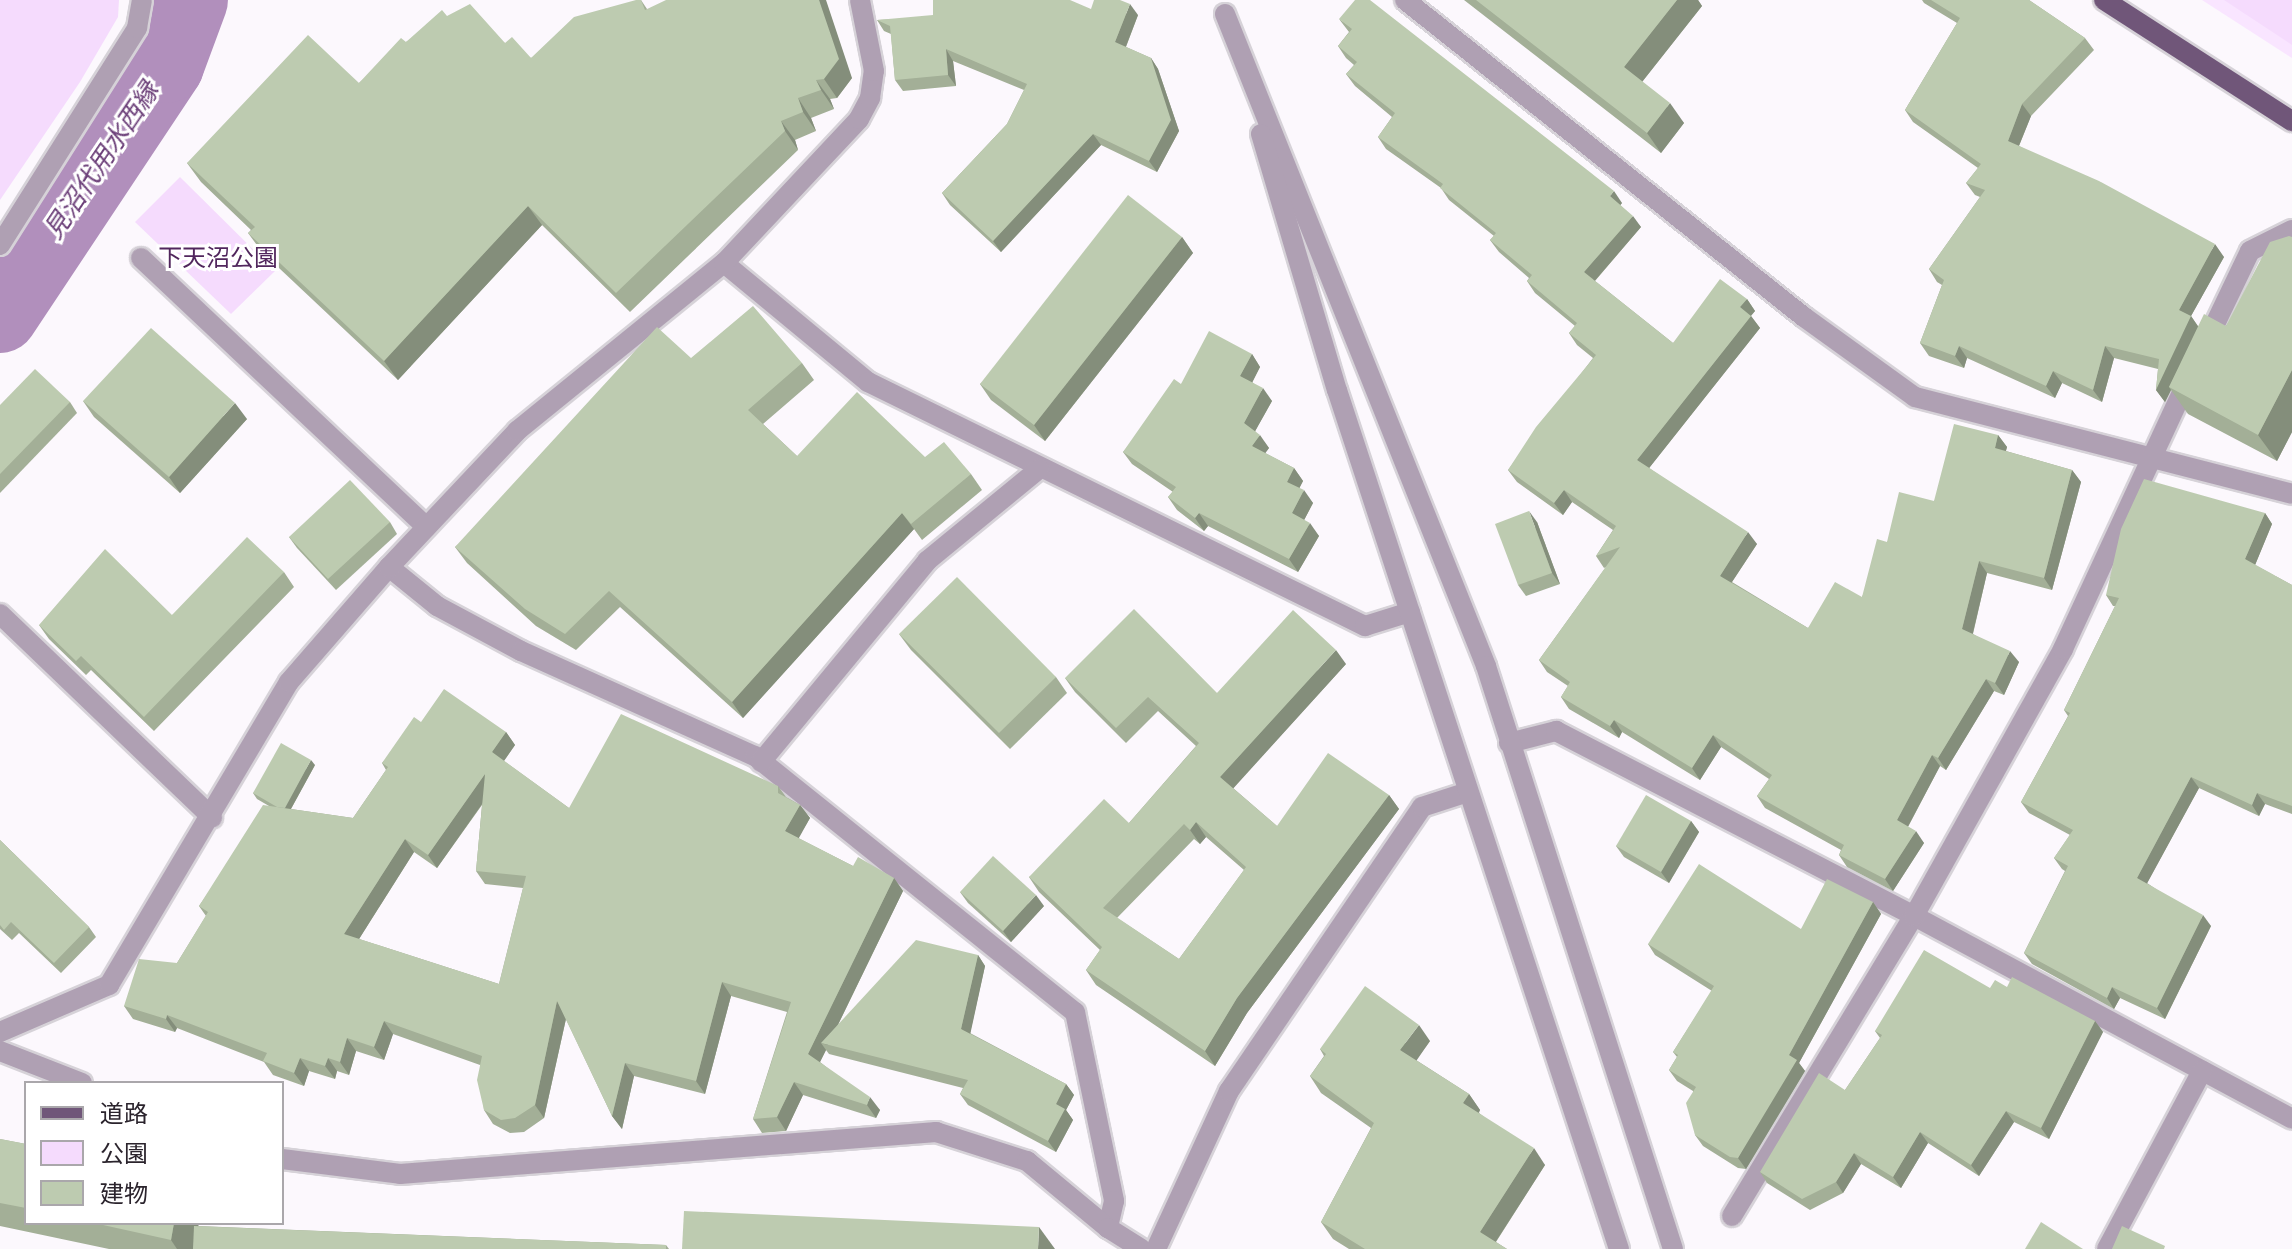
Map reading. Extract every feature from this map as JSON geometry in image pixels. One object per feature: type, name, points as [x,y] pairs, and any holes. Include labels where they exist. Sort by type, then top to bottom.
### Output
[{"type":"main road","points":[[2104,0],[2292,121]]},
{"type":"street","points":[[0,245],[137,28],[142,0]]},
{"type":"street","points":[[0,1032],[109,985],[212,817],[289,682],[389,567],[517,431],[724,263],[859,119],[870,98],[874,71],[860,0]]},
{"type":"street","points":[[1405,0],[1804,317],[1915,397],[2151,454],[2292,494]]},
{"type":"street","points":[[1223,7],[1410,612],[1619,1249]]},
{"type":"street","points":[[1223,7],[1480,652],[1673,1249]]},
{"type":"street","points":[[1732,1216],[1914,916],[2063,649],[2151,454],[2250,251],[2292,230]]},
{"type":"street","points":[[141,258],[426,527]]},
{"type":"street","points":[[724,263],[868,382],[1039,469],[1365,626],[1410,612]]},
{"type":"street","points":[[761,762],[927,561],[1039,469]]},
{"type":"street","points":[[389,567],[437,606],[521,651],[761,762],[1075,1012],[1114,1201],[1108,1228]]},
{"type":"street","points":[[0,614],[212,817]]},
{"type":"street","points":[[1509,743],[1556,731],[1914,916],[2292,1119]]},
{"type":"street","points":[[1156,1249],[1229,1091],[1422,807],[1468,792]]},
{"type":"street","points":[[0,1051],[77,1081]]},
{"type":"street","points":[[2107,1249],[2202,1071]]},
{"type":"street","points":[[284,1159],[400,1174],[936,1132],[1027,1161],[1108,1228],[1141,1249]]},
{"type":"shaded area","points":[[2202,0],[2292,0],[2292,58]]},
{"type":"green space","points":[[0,0],[119,0],[118,17],[80,82],[0,200]]},
{"type":"green space","points":[[2224,0],[2292,0],[2292,45]]},
{"type":"green space","name":"下天沼公園","points":[[180,177],[275,271],[231,314],[135,222]]},
{"type":"building","points":[[641,0],[645,10],[666,0],[819,0],[839,59],[824,79],[816,80],[821,90],[798,98],[803,112],[781,121],[785,131],[616,293],[528,206],[384,361],[248,233],[255,227],[187,163],[308,35],[359,83],[401,38],[406,42],[442,10],[447,16],[470,4],[505,43],[512,37],[531,58],[574,17]]},
{"type":"building","points":[[933,0],[1070,0],[1091,9],[1094,0],[1120,0],[1130,4],[1115,42],[1151,58],[1171,120],[1149,161],[1093,134],[993,241],[942,193],[1007,124],[1027,84],[946,49],[948,75],[895,80],[890,26],[877,20],[933,15]]},
{"type":"building","points":[[1355,0],[1370,0],[1614,191],[1610,196],[1633,216],[1584,272],[1673,343],[1720,279],[1747,299],[1740,307],[1751,316],[1637,460],[1748,532],[1720,576],[1808,628],[1835,582],[1862,597],[1877,539],[1887,542],[1899,492],[1934,501],[1954,424],[1998,435],[1995,448],[2072,470],[2044,578],[1979,561],[1962,629],[2010,651],[1995,683],[1986,679],[1938,758],[1932,755],[1897,820],[1916,831],[1885,879],[1839,855],[1844,845],[1757,796],[1772,775],[1713,735],[1692,768],[1614,720],[1610,726],[1561,697],[1570,682],[1539,660],[1620,547],[1596,556],[1616,526],[1564,490],[1554,503],[1508,470],[1536,427],[1596,355],[1569,333],[1577,323],[1527,281],[1532,275],[1490,240],[1496,233],[1440,188],[1443,184],[1378,137],[1395,113],[1346,74],[1357,62],[1338,46],[1352,29],[1339,19]]},
{"type":"building","points":[[1476,0],[1677,0],[1624,67],[1670,103],[1647,133]]},
{"type":"building","points":[[1931,0],[2029,0],[2085,38],[2022,104],[2008,141],[2099,181],[2215,244],[2179,310],[2191,316],[2156,390],[2159,359],[2105,346],[2093,390],[2053,371],[2046,386],[1959,346],[1955,356],[1920,343],[1944,280],[1929,269],[1985,190],[1966,183],[1981,164],[1905,110],[1960,18]]},
{"type":"building","points":[[1128,195],[1182,237],[1034,425],[980,384]]},
{"type":"building","points":[[2292,237],[2292,370],[2258,435],[2169,387],[2204,314],[2226,326],[2270,242]]},
{"type":"building","points":[[753,306],[802,363],[748,410],[797,456],[857,392],[925,457],[944,442],[971,474],[911,524],[902,513],[732,702],[609,591],[565,634],[525,609],[455,547],[657,327],[691,358]]},
{"type":"building","points":[[151,328],[235,403],[169,477],[83,401]]},
{"type":"building","points":[[1209,331],[1252,354],[1240,376],[1263,388],[1244,423],[1260,435],[1252,446],[1294,468],[1287,482],[1304,490],[1292,513],[1310,523],[1289,559],[1199,513],[1195,518],[1168,497],[1176,487],[1123,452],[1174,379],[1181,384]]},
{"type":"building","points":[[35,369],[70,402],[0,474],[0,405]]},
{"type":"building","points":[[2144,479],[2265,513],[2245,559],[2292,585],[2292,806],[2257,793],[2252,805],[2191,777],[2137,878],[2203,915],[2157,1008],[2112,987],[2107,998],[2024,953],[2068,866],[2054,858],[2073,830],[2021,802],[2070,713],[2064,710],[2119,598],[2106,595],[2121,529]]},
{"type":"building","points":[[350,480],[390,522],[328,579],[289,537]]},
{"type":"building","points":[[1529,511],[1552,573],[1518,585],[1495,524]]},
{"type":"building","points":[[247,537],[284,572],[144,717],[81,656],[76,661],[39,625],[105,549],[172,615]]},
{"type":"building","points":[[957,577],[1056,677],[999,733],[899,634]]},
{"type":"building","points":[[1134,609],[1217,693],[1293,610],[1336,650],[1220,777],[1277,826],[1328,753],[1389,795],[1237,998],[1205,1051],[1086,970],[1102,947],[1029,877],[1104,799],[1129,823],[1199,743],[1148,697],[1116,728],[1065,678]],"holes":[[[1196,822],[1246,867],[1179,959],[1103,908],[1184,824],[1190,830]]]},
{"type":"building","points":[[444,689],[506,732],[492,752],[569,808],[621,714],[778,786],[778,793],[800,805],[785,831],[853,866],[858,857],[894,878],[808,1054],[870,1097],[867,1105],[794,1082],[777,1117],[753,1119],[791,1002],[722,982],[696,1081],[625,1063],[612,1116],[557,1001],[535,1105],[515,1118],[501,1120],[484,1110],[477,1080],[482,1056],[384,1021],[374,1047],[347,1038],[340,1062],[328,1058],[325,1066],[300,1058],[294,1073],[263,1061],[267,1053],[167,1015],[166,1019],[124,1006],[139,959],[177,963],[208,912],[199,906],[263,805],[353,818],[388,767],[382,763],[414,717],[421,722]],"holes":[[[485,774],[476,871],[526,876],[499,984],[344,934],[405,839],[428,855]]]},
{"type":"building","points":[[281,743],[311,760],[285,808],[277,807],[253,793]]},
{"type":"building","points":[[1646,795],[1691,821],[1661,872],[1616,846]]},
{"type":"building","points":[[0,840],[89,927],[54,963],[11,922],[4,930],[0,925]]},
{"type":"building","points":[[993,856],[1036,895],[1003,931],[960,892]]},
{"type":"building","points":[[1699,864],[1801,929],[1827,879],[1873,902],[1789,1055],[1797,1060],[1738,1158],[1730,1157],[1695,1135],[1686,1103],[1696,1087],[1669,1070],[1678,1055],[1673,1052],[1714,986],[1648,944]]},
{"type":"building","points":[[916,940],[978,955],[961,1029],[1066,1084],[1056,1104],[1065,1109],[1048,1141],[960,1094],[968,1080],[821,1043]]},
{"type":"building","points":[[1924,950],[1990,988],[1995,980],[2007,987],[2012,977],[2095,1021],[2041,1128],[2006,1111],[1971,1165],[1920,1132],[1893,1177],[1854,1153],[1836,1182],[1802,1199],[1760,1172],[1819,1073],[1845,1090],[1882,1035],[1875,1031]]},
{"type":"building","points":[[1365,986],[1419,1025],[1400,1050],[1469,1094],[1463,1103],[1534,1148],[1480,1232],[1507,1249],[1365,1249],[1321,1222],[1374,1123],[1310,1076],[1326,1054],[1320,1049]]},
{"type":"building","points":[[0,1139],[24,1144],[24,1208],[0,1203]]},
{"type":"building","points":[[684,1211],[1039,1227],[1038,1249],[682,1249]]},
{"type":"building","points":[[2041,1222],[2083,1249],[2025,1249]]},
{"type":"building","points":[[103,1225],[174,1225],[171,1240]]},
{"type":"building","points":[[194,1226],[666,1245],[666,1249],[193,1249]]},
{"type":"building","points":[[2122,1226],[2165,1246],[2164,1249],[2112,1249]]},
{"type":"waterway","name":"見沼代用水西縁","points":[[0,315],[166,65],[190,0]]}]
